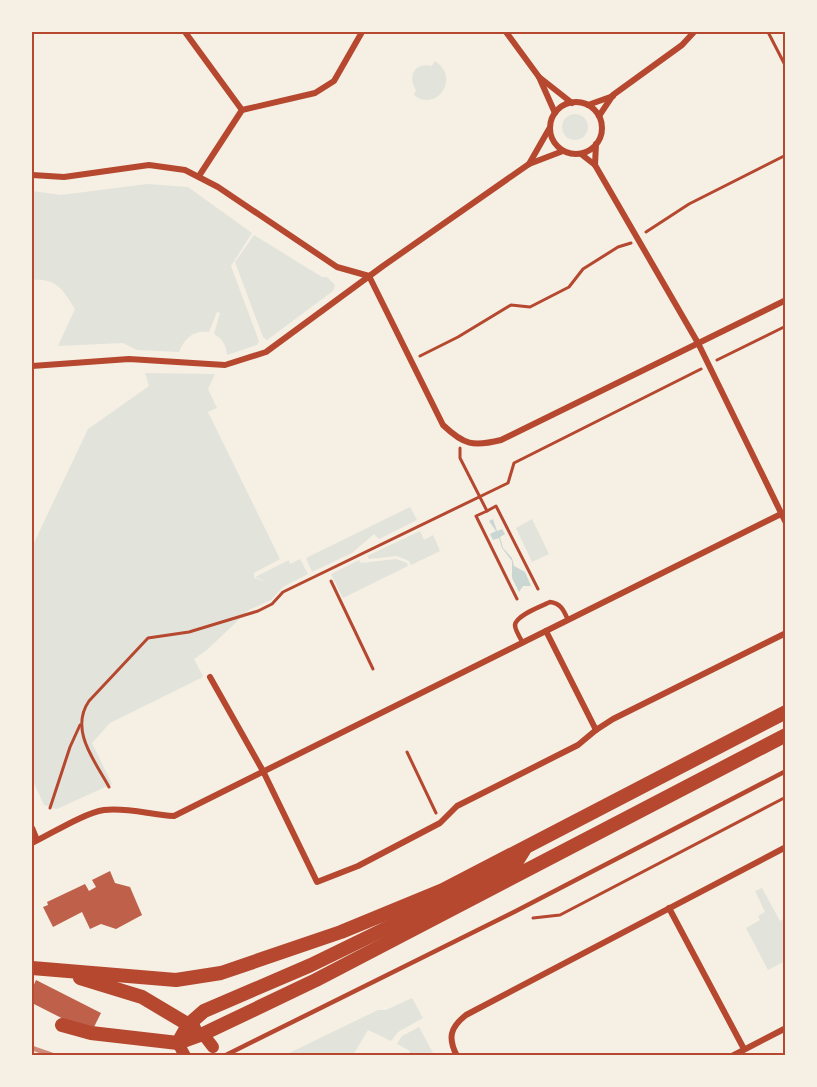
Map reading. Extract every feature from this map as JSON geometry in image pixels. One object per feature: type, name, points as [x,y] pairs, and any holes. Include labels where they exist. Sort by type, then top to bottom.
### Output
[{"type":"main road","points":[[32,968],[176,980],[221,973],[341,932],[423,899],[786,712]]},
{"type":"main road","points":[[62,1025],[90,1034],[178,1043],[203,1034],[316,980],[786,735]]},
{"type":"main road","points":[[178,1043],[188,1025],[204,1011],[310,965],[514,866],[525,848]]},
{"type":"main road","points":[[55,970],[141,997],[203,1034],[213,1047]]},
{"type":"main road","points":[[178,1043],[186,1056]]},
{"type":"street","points":[[185,32],[242,110]]},
{"type":"street","points":[[199,176],[242,110],[315,93],[334,81],[362,32]]},
{"type":"street","points":[[506,32],[538,77],[555,113]]},
{"type":"street","points":[[529,164],[549,129],[555,113],[561,107],[572,103],[588,105],[613,95],[682,45],[694,32]]},
{"type":"street","points":[[538,77],[572,103]]},
{"type":"street","points":[[599,116],[613,95]]},
{"type":"street","points":[[588,105],[599,116],[602,128],[596,144],[595,165]]},
{"type":"street","points":[[549,129],[551,138],[563,152]]},
{"type":"street","points":[[32,366],[129,359],[225,365],[266,352],[369,276],[529,164],[563,152],[581,154],[590,151],[596,144]]},
{"type":"street","points":[[581,154],[595,165],[698,343],[786,523]]},
{"type":"street","points":[[32,175],[64,177],[149,165],[185,170],[199,176],[337,267],[369,276],[443,424],[461,440],[481,445],[501,440],[786,300]]},
{"type":"street","points":[[32,828],[34,841],[102,810],[122,809],[174,816],[781,514]]},
{"type":"street","points":[[546,631],[596,730]]},
{"type":"street","points":[[210,677],[263,771],[317,882],[358,866],[440,823],[457,806],[566,752],[614,718],[786,633]]},
{"type":"street","points":[[457,1056],[451,1037],[455,1024],[466,1015],[786,847]]},
{"type":"street","points":[[669,909],[744,1049]]},
{"type":"street","points":[[732,1056],[786,1028]]},
{"type":"lane","points":[[523,643],[515,628],[519,617],[550,602],[555,602],[561,607],[568,620]]},
{"type":"lane","points":[[224,1056],[537,901],[786,771]]},
{"type":"path","points":[[768,32],[786,67]]},
{"type":"path","points":[[418,357],[458,337],[511,305],[530,307],[569,287],[583,269],[618,247],[638,240],[648,230],[689,204],[786,155]]},
{"type":"path","points":[[50,808],[70,747],[89,701],[148,638],[198,630],[258,611],[272,604],[283,592],[508,483],[514,463],[786,326]]},
{"type":"path","points":[[461,440],[460,458],[487,511]]},
{"type":"path","points":[[517,599],[476,516],[496,506],[538,589]]},
{"type":"path","points":[[327,570],[329,575]]},
{"type":"path","points":[[331,581],[373,669]]},
{"type":"path","points":[[81,723],[84,741],[109,787]]},
{"type":"path","points":[[407,753],[440,823]]},
{"type":"path","points":[[533,918],[560,915],[786,797]]},
{"type":"shaded area","points":[[435,61],[443,68],[446,84],[437,97],[430,100],[422,99],[414,95],[416,90],[412,80],[414,71],[421,66],[432,66]]},
{"type":"shaded area","points":[[575,114],[584,118],[588,127],[584,136],[575,140],[566,136],[562,127],[566,118]]},
{"type":"shaded area","points":[[147,184],[188,187],[252,233],[231,266],[259,341],[257,345],[227,355],[224,343],[214,334],[220,313],[217,312],[209,332],[198,332],[190,336],[179,352],[137,350],[123,343],[58,346],[75,309],[63,291],[53,283],[32,280],[32,191],[61,195]]},
{"type":"shaded area","points":[[254,235],[322,277],[327,277],[335,285],[333,291],[267,340],[263,337],[235,262]]},
{"type":"shaded area","points":[[145,373],[215,374],[208,389],[217,408],[208,412],[280,559],[254,573],[254,578],[268,582],[255,577],[289,560],[290,564],[300,559],[308,574],[283,587],[271,600],[249,610],[208,649],[194,659],[203,676],[201,678],[110,723],[92,743],[112,784],[57,809],[44,805],[32,779],[32,547],[88,429],[149,386]]},
{"type":"shaded area","points":[[410,507],[417,520],[379,539],[374,534],[352,553],[312,572],[306,558]]},
{"type":"shaded area","points":[[493,519],[497,531],[502,529],[505,534],[500,537],[503,548],[512,558],[514,566],[525,572],[531,586],[523,586],[519,592],[512,578],[512,561],[502,548],[499,538],[493,540],[490,534],[496,531],[489,521]]},
{"type":"shaded area","points":[[532,519],[549,554],[532,562],[516,528]]},
{"type":"shaded area","points":[[420,531],[424,540],[433,535],[440,551],[411,565],[409,561],[397,556],[369,559],[367,556]]},
{"type":"shaded area","points":[[396,559],[407,563],[408,566],[343,598],[331,574],[359,560],[361,563]]},
{"type":"shaded area","points":[[762,888],[780,921],[785,918],[785,961],[768,970],[746,928],[760,920],[758,916],[765,912],[755,891]]},
{"type":"shaded area","points":[[412,998],[423,1018],[398,1032],[391,1041],[368,1030],[353,1055],[285,1055],[378,1010],[386,1010]]},
{"type":"shaded area","points":[[419,1027],[433,1053],[421,1056],[412,1055],[409,1054],[410,1051],[397,1044],[402,1036]]},
{"type":"building","points":[[110,871],[115,883],[130,887],[142,915],[116,929],[101,924],[90,929],[82,912],[53,927],[43,907],[48,905],[47,902],[85,884],[89,891],[96,887],[92,880]]},
{"type":"building","points":[[36,980],[101,1013],[91,1033],[32,1003],[32,989]]},
{"type":"railway","points":[[32,1048],[55,1056]]}]
